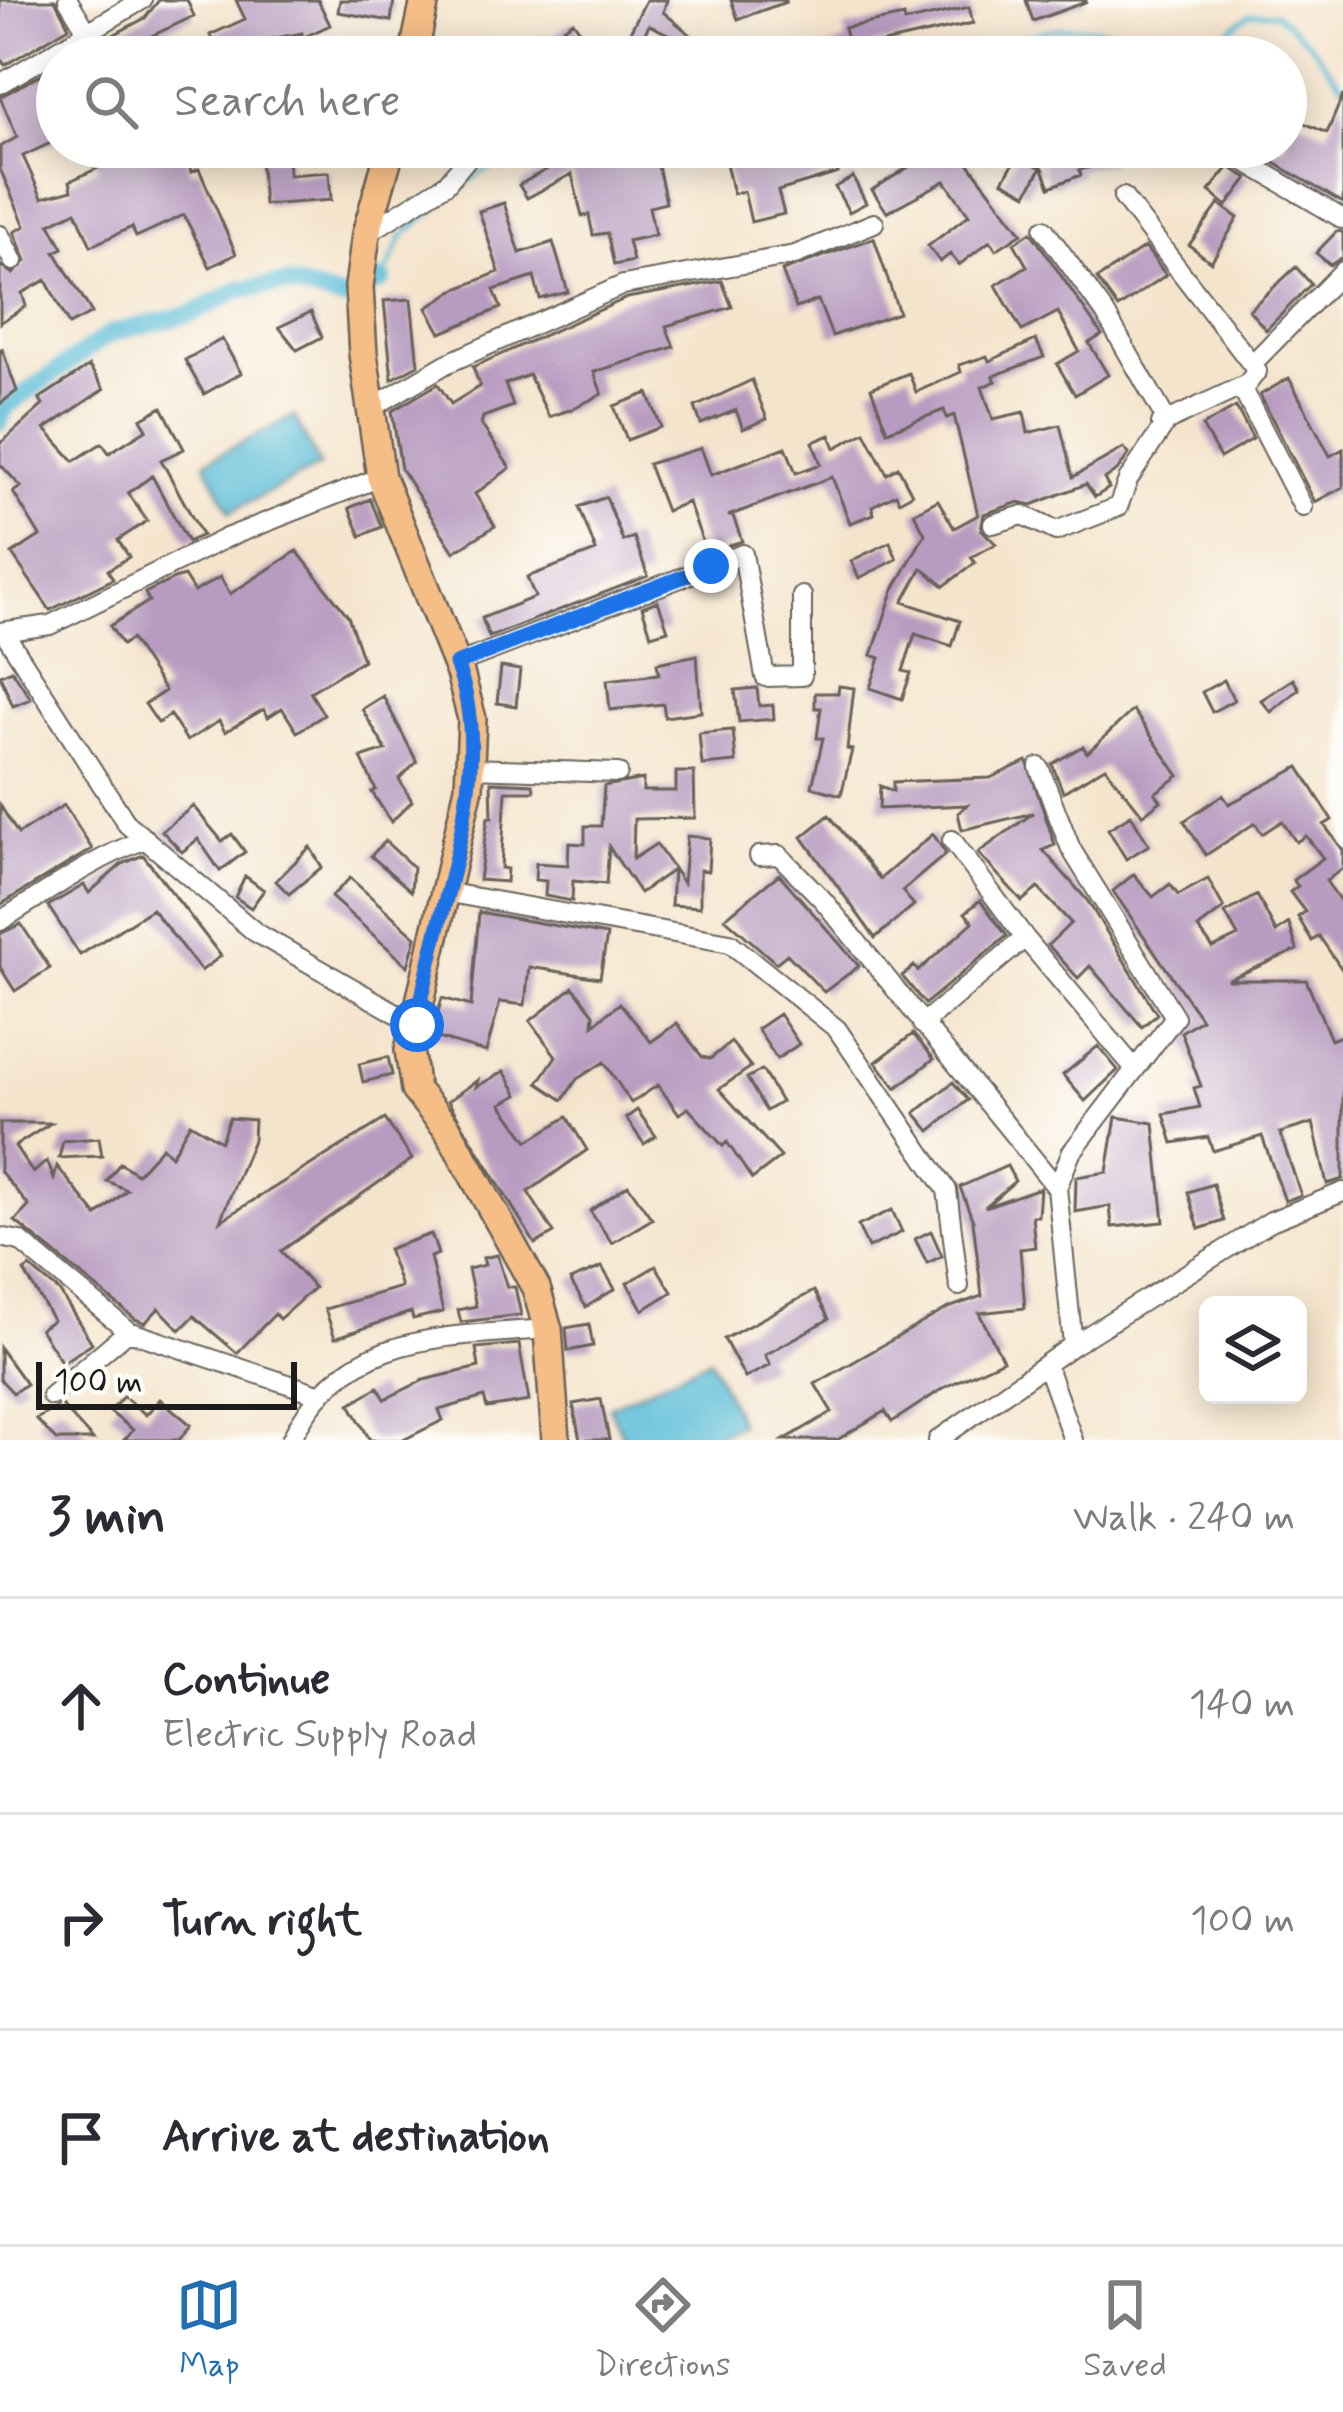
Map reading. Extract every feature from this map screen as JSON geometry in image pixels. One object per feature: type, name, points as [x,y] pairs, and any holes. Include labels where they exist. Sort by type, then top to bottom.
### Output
[{"type":"main road","points":[[417,36],[424,0]]},
{"type":"main road","points":[[385,168],[366,234],[359,287],[381,477],[456,664],[472,719],[470,768],[409,1050],[415,1090],[447,1128],[525,1268],[548,1329],[556,1440]]},
{"type":"street","points":[[68,0],[88,33]]},
{"type":"street","points":[[83,36],[142,0]]},
{"type":"street","points":[[0,84],[36,63]]},
{"type":"street","points":[[366,234],[446,184],[459,168]]},
{"type":"street","points":[[1257,168],[1343,219]]},
{"type":"street","points":[[993,524],[1023,515],[1056,531],[1118,507],[1159,424],[1241,387],[1257,371],[1123,197]]},
{"type":"street","points":[[371,408],[446,364],[623,285],[795,255],[874,223]]},
{"type":"street","points":[[1044,229],[1105,313],[1159,424]]},
{"type":"street","points":[[0,235],[13,261]]},
{"type":"street","points":[[1252,364],[1343,272]]},
{"type":"street","points":[[1241,387],[1303,508]]},
{"type":"street","points":[[381,477],[226,538],[50,625],[2,632],[128,824],[255,932],[417,1025]]},
{"type":"street","points":[[456,664],[743,554],[765,676],[802,676],[802,596]]},
{"type":"street","points":[[1039,767],[1071,849],[1175,1017],[1071,1154],[1057,1188],[1073,1345]]},
{"type":"street","points":[[470,768],[618,773]]},
{"type":"street","points":[[0,921],[57,890],[104,854],[146,839]]},
{"type":"street","points":[[952,840],[1024,938],[1135,1070]]},
{"type":"street","points":[[759,856],[779,855],[794,870],[1057,1188]]},
{"type":"street","points":[[444,892],[730,943],[837,1029],[947,1190],[959,1286]]},
{"type":"street","points":[[922,1024],[1024,938]]},
{"type":"street","points":[[938,1440],[1073,1345],[1271,1221],[1343,1192]]},
{"type":"street","points":[[0,1237],[20,1241],[128,1331],[321,1395]]},
{"type":"street","points":[[291,1440],[304,1412],[347,1368],[402,1343],[548,1329]]},
{"type":"street","points":[[51,1396],[128,1331]]},
{"type":"street","points":[[1046,1364],[1073,1440]]},
{"type":"water","points":[[294,416],[320,466],[230,512],[205,462]]},
{"type":"water","points":[[710,1359],[740,1424],[707,1440],[625,1440],[609,1407]]},
{"type":"building","points":[[0,0],[55,0],[69,27],[54,36],[36,36],[36,47],[5,65],[0,58]]},
{"type":"building","points":[[159,0],[187,0],[194,16],[152,36],[111,36],[145,18]]},
{"type":"building","points":[[236,0],[318,0],[330,25],[306,36],[210,36],[245,19]]},
{"type":"building","points":[[340,0],[394,0],[391,21],[338,12]]},
{"type":"building","points":[[646,0],[667,0],[663,12],[692,36],[672,36],[649,25],[644,36],[628,36]]},
{"type":"building","points":[[731,0],[786,0],[786,2],[738,19]]},
{"type":"building","points":[[1026,0],[1086,0],[1086,2],[1033,21]]},
{"type":"building","points":[[969,7],[973,23],[915,36],[846,36],[844,28],[904,16],[905,22]]},
{"type":"building","points":[[573,21],[583,35],[582,36],[553,36]]},
{"type":"building","points":[[36,77],[36,150],[23,156],[42,198],[72,190],[70,181],[98,168],[199,169],[236,254],[210,267],[184,215],[136,237],[132,227],[91,246],[76,211],[50,224],[63,248],[55,252],[92,313],[69,325],[46,280],[22,293],[26,306],[0,323],[0,265],[13,274],[26,261],[14,232],[25,226],[0,169],[0,147],[17,137],[0,97]]},
{"type":"building","points":[[1343,95],[1343,203],[1283,168],[1307,168],[1307,124],[1327,133]]},
{"type":"building","points":[[261,168],[289,168],[289,175],[329,172],[331,200],[264,205]]},
{"type":"building","points":[[549,168],[658,168],[666,203],[649,207],[655,235],[628,241],[633,261],[614,265],[607,233],[593,235],[589,215],[582,216],[572,174],[527,198],[519,185]]},
{"type":"building","points":[[727,168],[835,168],[838,173],[778,191],[784,214],[751,222],[744,191],[733,194]]},
{"type":"building","points":[[907,168],[972,168],[1022,233],[996,250],[990,241],[959,265],[950,254],[940,262],[928,246],[969,215],[945,181],[887,212],[872,190]]},
{"type":"building","points":[[1010,168],[1041,168],[1027,194],[1003,181]]},
{"type":"building","points":[[1043,168],[1087,168],[1079,170],[1081,175],[1050,187]]},
{"type":"building","points":[[1228,168],[1248,178],[1227,206],[1209,191]]},
{"type":"building","points":[[853,177],[866,203],[849,212],[835,187]]},
{"type":"building","points":[[504,203],[520,253],[553,242],[568,292],[540,299],[534,277],[494,290],[501,308],[441,333],[427,308],[452,291],[499,272],[479,211]]},
{"type":"building","points":[[1219,204],[1238,218],[1211,262],[1189,245]]},
{"type":"building","points":[[1337,231],[1343,232],[1343,257],[1330,265],[1316,253]]},
{"type":"building","points":[[1031,232],[1102,335],[1089,343],[1108,375],[1075,395],[1057,364],[1079,351],[1058,312],[1022,331],[996,285],[1027,266],[1014,243]]},
{"type":"building","points":[[874,238],[899,313],[832,336],[818,300],[796,308],[782,271]]},
{"type":"building","points":[[1145,247],[1166,275],[1118,308],[1097,279]]},
{"type":"building","points":[[1296,267],[1311,284],[1266,330],[1249,310]]},
{"type":"building","points":[[722,281],[732,307],[666,326],[674,347],[594,372],[602,394],[572,409],[549,417],[529,375],[505,384],[513,406],[483,417],[481,424],[510,468],[475,494],[495,526],[454,552],[401,469],[392,411],[438,384],[451,404],[480,386],[473,367],[627,298]]},
{"type":"building","points":[[411,299],[418,365],[392,379],[384,301]]},
{"type":"building","points":[[311,312],[322,337],[297,350],[279,327]]},
{"type":"building","points":[[222,339],[241,373],[204,394],[185,360]]},
{"type":"building","points":[[1036,340],[1044,357],[993,376],[996,381],[982,387],[993,419],[1024,412],[1028,433],[1060,425],[1073,477],[1124,448],[1129,454],[1104,479],[1109,488],[1095,497],[1086,484],[1032,505],[1019,502],[984,514],[981,529],[996,544],[971,557],[975,563],[944,586],[922,568],[903,602],[960,621],[952,646],[915,634],[903,671],[911,673],[902,699],[870,688],[880,658],[872,655],[893,591],[925,534],[914,513],[938,500],[954,528],[978,515],[954,415],[947,418],[944,410],[887,431],[871,388],[909,373],[916,392],[961,372],[959,365],[987,356],[989,361]]},
{"type":"building","points":[[0,350],[17,391],[0,404]]},
{"type":"building","points":[[89,366],[104,389],[45,429],[74,461],[102,443],[109,453],[147,429],[141,419],[162,407],[184,449],[161,460],[202,535],[188,542],[152,476],[128,493],[147,521],[118,540],[129,557],[108,570],[113,579],[50,610],[12,554],[40,536],[13,492],[21,487],[0,464],[0,444],[43,405],[39,399]]},
{"type":"building","points":[[1289,378],[1330,456],[1343,449],[1343,487],[1315,502],[1260,395]]},
{"type":"building","points":[[752,380],[767,419],[743,429],[736,410],[701,424],[695,407]]},
{"type":"building","points":[[648,393],[661,427],[627,440],[614,406]]},
{"type":"building","points":[[1236,407],[1253,439],[1220,458],[1202,426]]},
{"type":"building","points":[[865,432],[887,474],[898,467],[912,494],[899,501],[896,494],[872,506],[874,514],[850,523],[832,477],[728,516],[733,516],[742,541],[707,553],[688,502],[666,511],[648,464],[701,448],[711,475],[786,447],[796,473],[821,464],[813,442],[830,435],[835,448]]},
{"type":"building","points":[[606,497],[623,541],[634,537],[648,576],[489,637],[482,618],[535,597],[527,577],[596,551],[579,507]]},
{"type":"building","points":[[370,499],[382,527],[361,536],[349,508]]},
{"type":"building","points":[[890,542],[897,559],[859,578],[851,561]]},
{"type":"building","points":[[297,551],[348,616],[363,660],[310,692],[324,715],[297,732],[282,708],[268,717],[264,709],[225,732],[219,721],[187,741],[170,715],[158,723],[145,704],[165,691],[131,639],[122,645],[110,626],[149,601],[145,593],[174,579],[184,576],[194,592],[220,577],[230,594]]},
{"type":"building","points":[[658,601],[668,630],[651,635],[642,607]]},
{"type":"building","points":[[697,655],[701,712],[665,717],[663,704],[610,710],[607,680],[659,674],[657,663]]},
{"type":"building","points":[[501,667],[520,670],[516,706],[497,703]]},
{"type":"building","points":[[12,670],[31,699],[13,706],[0,675]]},
{"type":"building","points":[[1293,679],[1299,689],[1271,712],[1261,700]]},
{"type":"building","points":[[1224,680],[1234,700],[1212,712],[1202,692]]},
{"type":"building","points":[[839,686],[854,688],[847,749],[852,750],[841,795],[812,787],[823,738],[817,738],[821,708],[815,708],[815,693],[838,693]]},
{"type":"building","points":[[757,688],[759,706],[773,705],[774,719],[739,722],[735,690]]},
{"type":"building","points":[[383,696],[417,762],[399,779],[412,801],[391,822],[372,792],[376,790],[361,758],[386,750],[362,709]]},
{"type":"building","points":[[1133,710],[1179,776],[1155,793],[1161,801],[1143,815],[1105,767],[1063,792],[1052,764],[1083,746],[1087,753]]},
{"type":"building","points":[[733,730],[736,762],[702,765],[699,733]]},
{"type":"building","points":[[1027,761],[1055,845],[1043,850],[1087,900],[1157,1014],[1142,1027],[1090,966],[1078,978],[1048,945],[1071,923],[1038,888],[1022,901],[978,853],[1033,813],[962,830],[958,813],[967,805],[879,809],[880,786],[893,791],[893,782],[990,778]]},
{"type":"building","points":[[1299,767],[1332,820],[1324,825],[1343,850],[1343,868],[1326,881],[1343,905],[1343,971],[1319,936],[1312,941],[1298,917],[1305,912],[1290,892],[1298,886],[1293,880],[1323,858],[1306,836],[1296,842],[1282,821],[1262,834],[1255,823],[1206,855],[1184,821],[1223,795],[1229,804]]},
{"type":"building","points":[[676,772],[694,772],[695,818],[634,819],[633,859],[656,844],[683,883],[687,836],[710,838],[708,871],[700,870],[700,907],[671,905],[673,870],[640,893],[609,847],[606,884],[573,881],[572,901],[545,896],[546,881],[535,880],[536,863],[568,865],[569,843],[585,844],[585,826],[601,826],[604,786],[643,779],[643,791],[676,791]]},
{"type":"building","points":[[491,782],[533,784],[534,791],[506,791],[501,868],[507,869],[506,882],[479,880],[488,817],[492,817]]},
{"type":"building","points":[[0,805],[18,834],[64,805],[92,849],[0,905]]},
{"type":"building","points":[[193,806],[222,841],[232,834],[245,852],[220,871],[198,839],[182,852],[162,831]]},
{"type":"building","points":[[829,815],[880,879],[933,834],[946,854],[902,891],[914,905],[875,938],[802,837]]},
{"type":"building","points":[[1131,815],[1149,845],[1126,859],[1108,829]]},
{"type":"building","points":[[385,841],[413,867],[411,891],[371,856]]},
{"type":"building","points":[[310,847],[322,867],[289,894],[276,881]]},
{"type":"building","points":[[143,855],[221,956],[201,971],[152,909],[80,955],[48,906],[84,885],[89,893],[122,864]]},
{"type":"building","points":[[779,874],[859,966],[824,992],[787,954],[776,963],[725,918]]},
{"type":"building","points":[[1134,874],[1153,897],[1170,884],[1178,895],[1208,879],[1224,908],[1198,928],[1213,948],[1238,936],[1225,913],[1257,895],[1276,932],[1289,923],[1297,950],[1227,980],[1306,980],[1331,1040],[1343,1035],[1343,1179],[1327,1184],[1313,1123],[1280,1133],[1301,1195],[1285,1201],[1262,1136],[1213,1151],[1208,1137],[1173,1143],[1164,1114],[1200,1107],[1194,1088],[1201,1086],[1181,1032],[1201,1019],[1113,891]]},
{"type":"building","points":[[245,876],[264,890],[251,908],[235,897]]},
{"type":"building","points":[[350,878],[416,937],[408,966],[331,897]]},
{"type":"building","points":[[980,900],[1007,936],[925,1004],[902,976],[914,966],[918,971],[973,922],[965,913]]},
{"type":"building","points":[[479,912],[607,935],[600,978],[529,967],[525,1005],[500,1002],[486,1052],[431,1036],[442,998],[471,1006]]},
{"type":"building","points":[[21,924],[50,968],[15,991],[0,967],[0,934]]},
{"type":"building","points":[[573,987],[594,1014],[593,1025],[620,1003],[651,1042],[677,1023],[702,1057],[710,1059],[731,1042],[751,1067],[719,1089],[781,1157],[752,1179],[727,1142],[723,1146],[688,1108],[679,1114],[658,1085],[631,1103],[604,1062],[577,1079],[563,1100],[538,1083],[556,1056],[530,1021]]},
{"type":"building","points":[[779,1014],[799,1044],[777,1059],[757,1029]]},
{"type":"building","points":[[913,1034],[934,1059],[896,1088],[876,1062]]},
{"type":"building","points":[[1098,1046],[1118,1070],[1085,1101],[1063,1075]]},
{"type":"building","points":[[388,1057],[392,1075],[363,1082],[359,1064]]},
{"type":"building","points":[[762,1070],[781,1102],[766,1111],[747,1078]]},
{"type":"building","points":[[504,1071],[518,1095],[501,1104],[528,1141],[567,1117],[587,1150],[528,1192],[554,1233],[535,1244],[448,1101],[478,1080],[476,1087]]},
{"type":"building","points":[[953,1082],[968,1100],[930,1131],[915,1113]]},
{"type":"building","points":[[637,1110],[656,1136],[644,1144],[626,1118]]},
{"type":"building","points":[[1116,1117],[1154,1123],[1164,1222],[1112,1227],[1110,1206],[1075,1212],[1076,1177],[1107,1172]]},
{"type":"building","points":[[229,1118],[254,1120],[253,1140],[220,1221],[385,1119],[412,1159],[281,1251],[314,1288],[279,1319],[275,1314],[237,1353],[194,1316],[180,1330],[159,1308],[145,1323],[135,1319],[15,1221],[29,1206],[0,1171],[0,1123],[51,1123],[15,1146],[33,1173],[47,1161],[54,1179],[57,1166],[97,1216],[127,1190],[107,1181],[120,1163],[137,1174],[162,1147],[171,1156],[190,1123],[221,1141]]},
{"type":"building","points":[[99,1138],[102,1156],[59,1158],[63,1141]]},
{"type":"building","points":[[1007,1166],[1015,1181],[985,1207],[1040,1188],[1038,1216],[1032,1216],[1035,1247],[1020,1249],[1025,1308],[979,1313],[1003,1360],[945,1387],[892,1422],[885,1411],[837,1440],[784,1440],[832,1412],[815,1384],[948,1308],[982,1296],[973,1221],[960,1187]]},
{"type":"building","points":[[1213,1184],[1224,1221],[1199,1229],[1188,1192]]},
{"type":"building","points":[[628,1185],[652,1219],[612,1243],[590,1211]]},
{"type":"building","points":[[892,1210],[902,1232],[868,1248],[858,1226]]},
{"type":"building","points":[[931,1231],[942,1256],[927,1263],[915,1239]]},
{"type":"building","points":[[431,1234],[438,1254],[430,1257],[443,1312],[413,1319],[411,1312],[335,1338],[325,1309],[401,1287],[388,1249]]},
{"type":"building","points":[[497,1255],[507,1287],[515,1287],[521,1315],[461,1322],[458,1310],[476,1306],[468,1269],[485,1265],[483,1258]]},
{"type":"building","points":[[656,1266],[672,1292],[643,1310],[627,1283]]},
{"type":"building","points":[[30,1267],[59,1291],[92,1343],[62,1363],[40,1329],[53,1320],[24,1271]]},
{"type":"building","points":[[602,1267],[615,1289],[586,1307],[570,1280]]},
{"type":"building","points":[[814,1291],[829,1319],[765,1355],[770,1365],[745,1378],[724,1339]]},
{"type":"building","points":[[589,1324],[593,1346],[568,1351],[566,1328]]},
{"type":"building","points":[[519,1344],[529,1401],[487,1408],[484,1397],[439,1410],[443,1420],[403,1440],[370,1440],[350,1404],[378,1387],[385,1399],[424,1380],[479,1367],[476,1348]]},
{"type":"building","points":[[0,1348],[26,1384],[13,1393],[0,1379]]},
{"type":"building","points":[[123,1396],[146,1415],[160,1399],[191,1425],[179,1440],[124,1440],[133,1430],[110,1412]]},
{"type":"building","points":[[601,1399],[609,1440],[580,1440],[573,1404]]},
{"type":"building","points":[[61,1405],[93,1440],[56,1440],[36,1419]]},
{"type":"waterway","points":[[1221,36],[1250,14],[1275,13],[1301,36]]},
{"type":"waterway","points":[[1030,36],[1066,28],[1135,36]]},
{"type":"waterway","points":[[1307,41],[1343,86]]},
{"type":"waterway","points":[[383,280],[403,235],[491,168]]},
{"type":"waterway","points":[[0,422],[6,407],[111,333],[192,314],[240,289],[288,284],[342,299],[383,280]]},
{"type":"route","points":[[417,1025],[424,974],[469,788],[472,719],[456,664],[711,566]]}]
